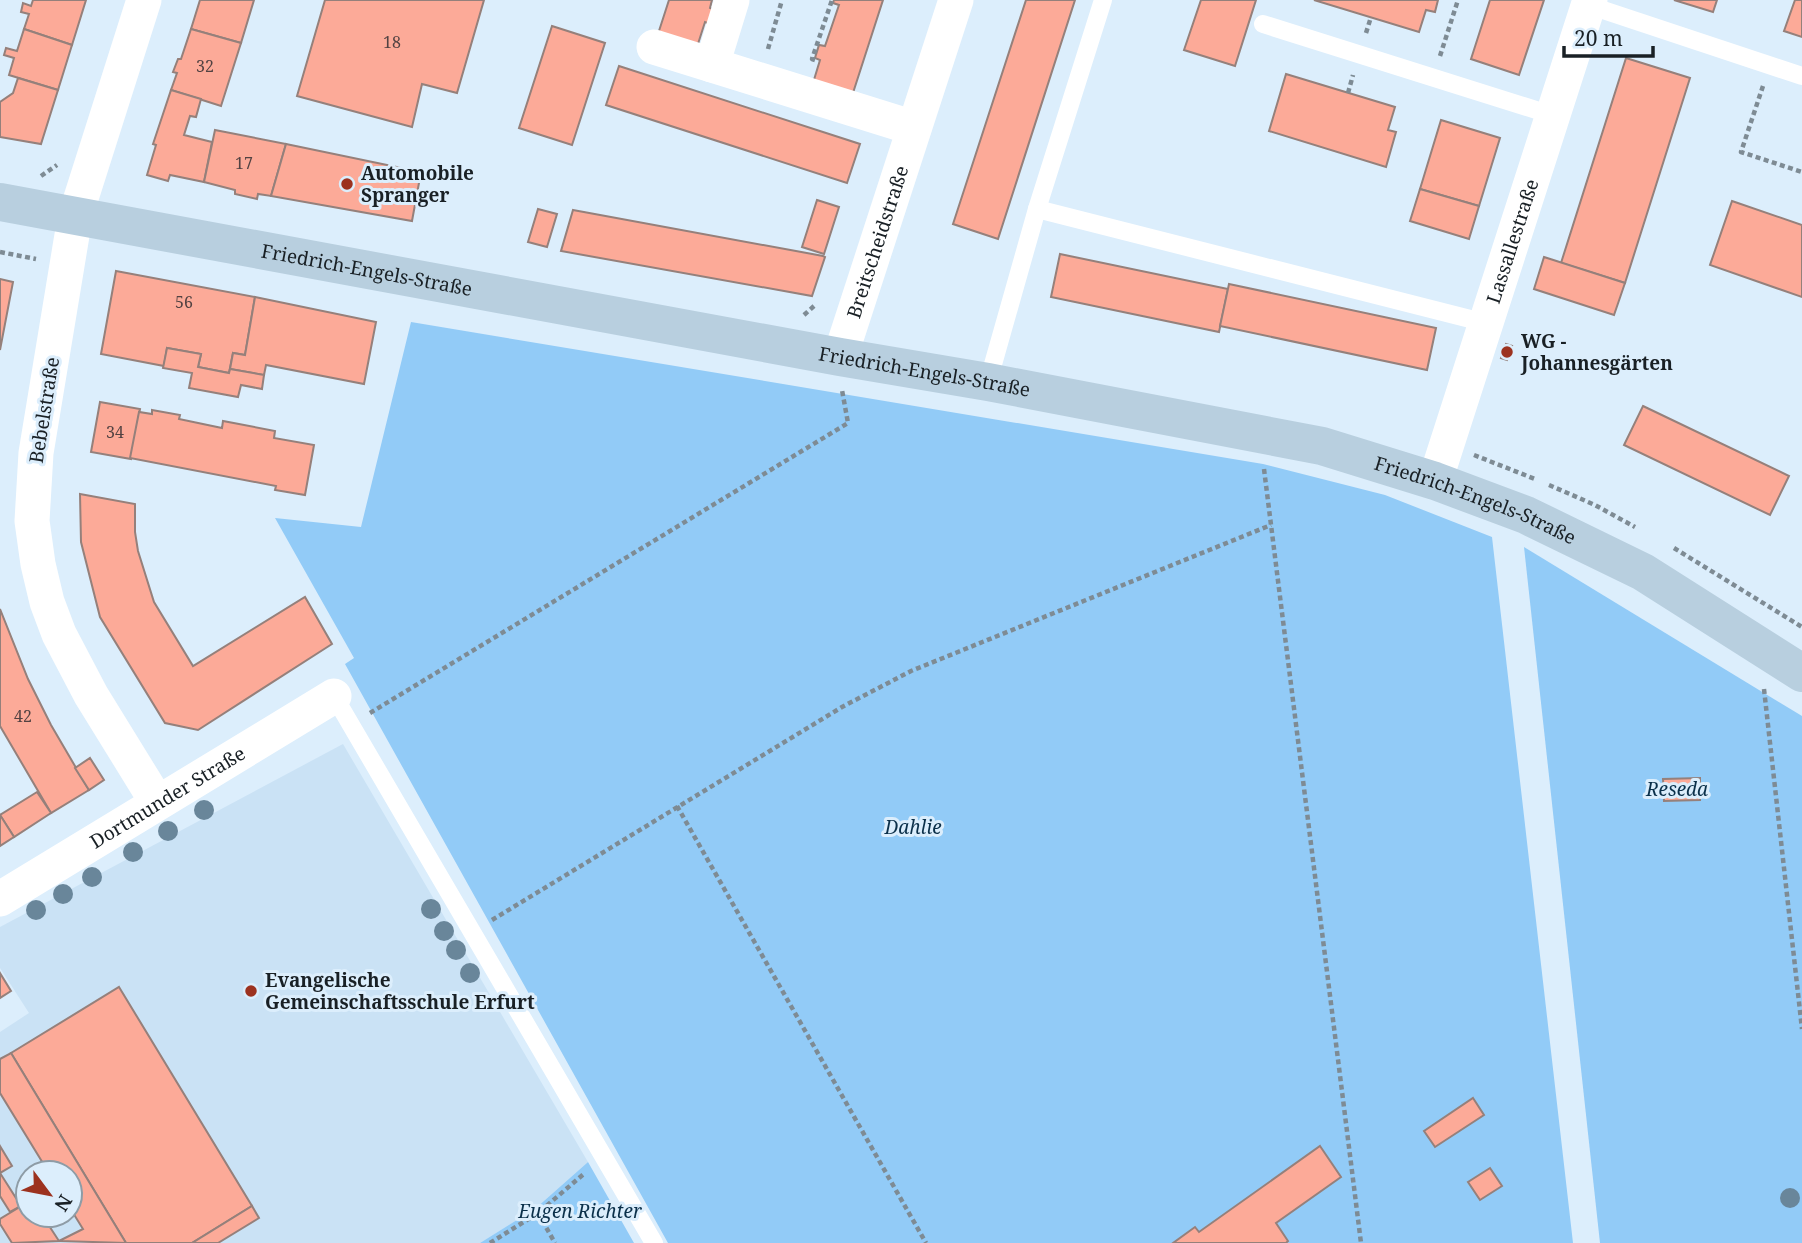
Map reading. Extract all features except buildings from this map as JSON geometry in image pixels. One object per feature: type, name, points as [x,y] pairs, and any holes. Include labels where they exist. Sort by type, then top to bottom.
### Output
[{"type":"street","name":"Bebelstraße","points":[[144,0],[75,217],[36,453],[32,521],[47,602],[59,634],[91,695],[157,802]]},
{"type":"street","points":[[712,65],[732,0]]},
{"type":"street","name":"Breitscheidstraße","points":[[841,372],[914,128],[956,0]]},
{"type":"street","name":"Lassallestraße","points":[[1435,481],[1589,3]]},
{"type":"street","points":[[654,47],[914,128]]},
{"type":"street","name":"Friedrich-Engels-Straße","points":[[0,202],[841,372],[988,382],[1322,446],[1435,481],[1526,515],[1643,572],[1802,673]]},
{"type":"street","name":"Dortmunder Straße","points":[[0,899],[334,696]]},
{"type":"lane","points":[[988,382],[1037,209],[1103,0]]},
{"type":"lane","points":[[1589,3],[1802,76]]},
{"type":"lane","points":[[1263,24],[1552,115]]},
{"type":"lane","points":[[1037,209],[1486,323]]},
{"type":"lane","points":[[334,696],[654,1243]]},
{"type":"path","points":[[758,80],[782,0]]},
{"type":"path","points":[[806,94],[817,61],[812,59],[832,0]]},
{"type":"path","points":[[1433,77],[1458,0]]},
{"type":"path","points":[[1769,65],[1741,152],[1802,172]]},
{"type":"path","points":[[40,178],[62,161]]},
{"type":"path","points":[[797,321],[814,306]]},
{"type":"path","points":[[352,725],[848,423],[841,372]]},
{"type":"path","points":[[1266,434],[1263,464],[1361,1243]]},
{"type":"path","points":[[473,931],[842,707],[911,671],[1271,525]]},
{"type":"path","points":[[1761,647],[1764,697],[1802,1029]]},
{"type":"path","points":[[677,806],[926,1243]]},
{"type":"path","points":[[490,1243],[538,1213],[604,1156]]},
{"type":"path","points":[[538,1213],[555,1243]]},
{"type":"shaded area","name":"Evangelische Gemeinschaftsschule Erfurt","points":[[343,744],[588,1162],[536,1208],[480,1243],[0,1243],[0,1032],[29,1013],[0,968],[0,927]]},
{"type":"green space","name":"Dahlie","points":[[411,322],[1263,464],[1385,495],[1492,537],[1573,1243],[668,1243],[345,664],[354,658],[275,518],[361,527]]},
{"type":"green space","name":"Reseda","points":[[1524,547],[1802,716],[1802,1243],[1600,1243]]},
{"type":"green space","name":"Eugen Richter","points":[[588,1162],[634,1243],[480,1243],[536,1208]]},
{"type":"place","name":"Automobile Spranger","points":[[347,184]]},
{"type":"place","name":"WG - Johannesgärten","points":[[1507,352]]},
{"type":"place","name":"Evangelische Gemeinschaftsschule Erfurt","points":[[251,991]]}]
